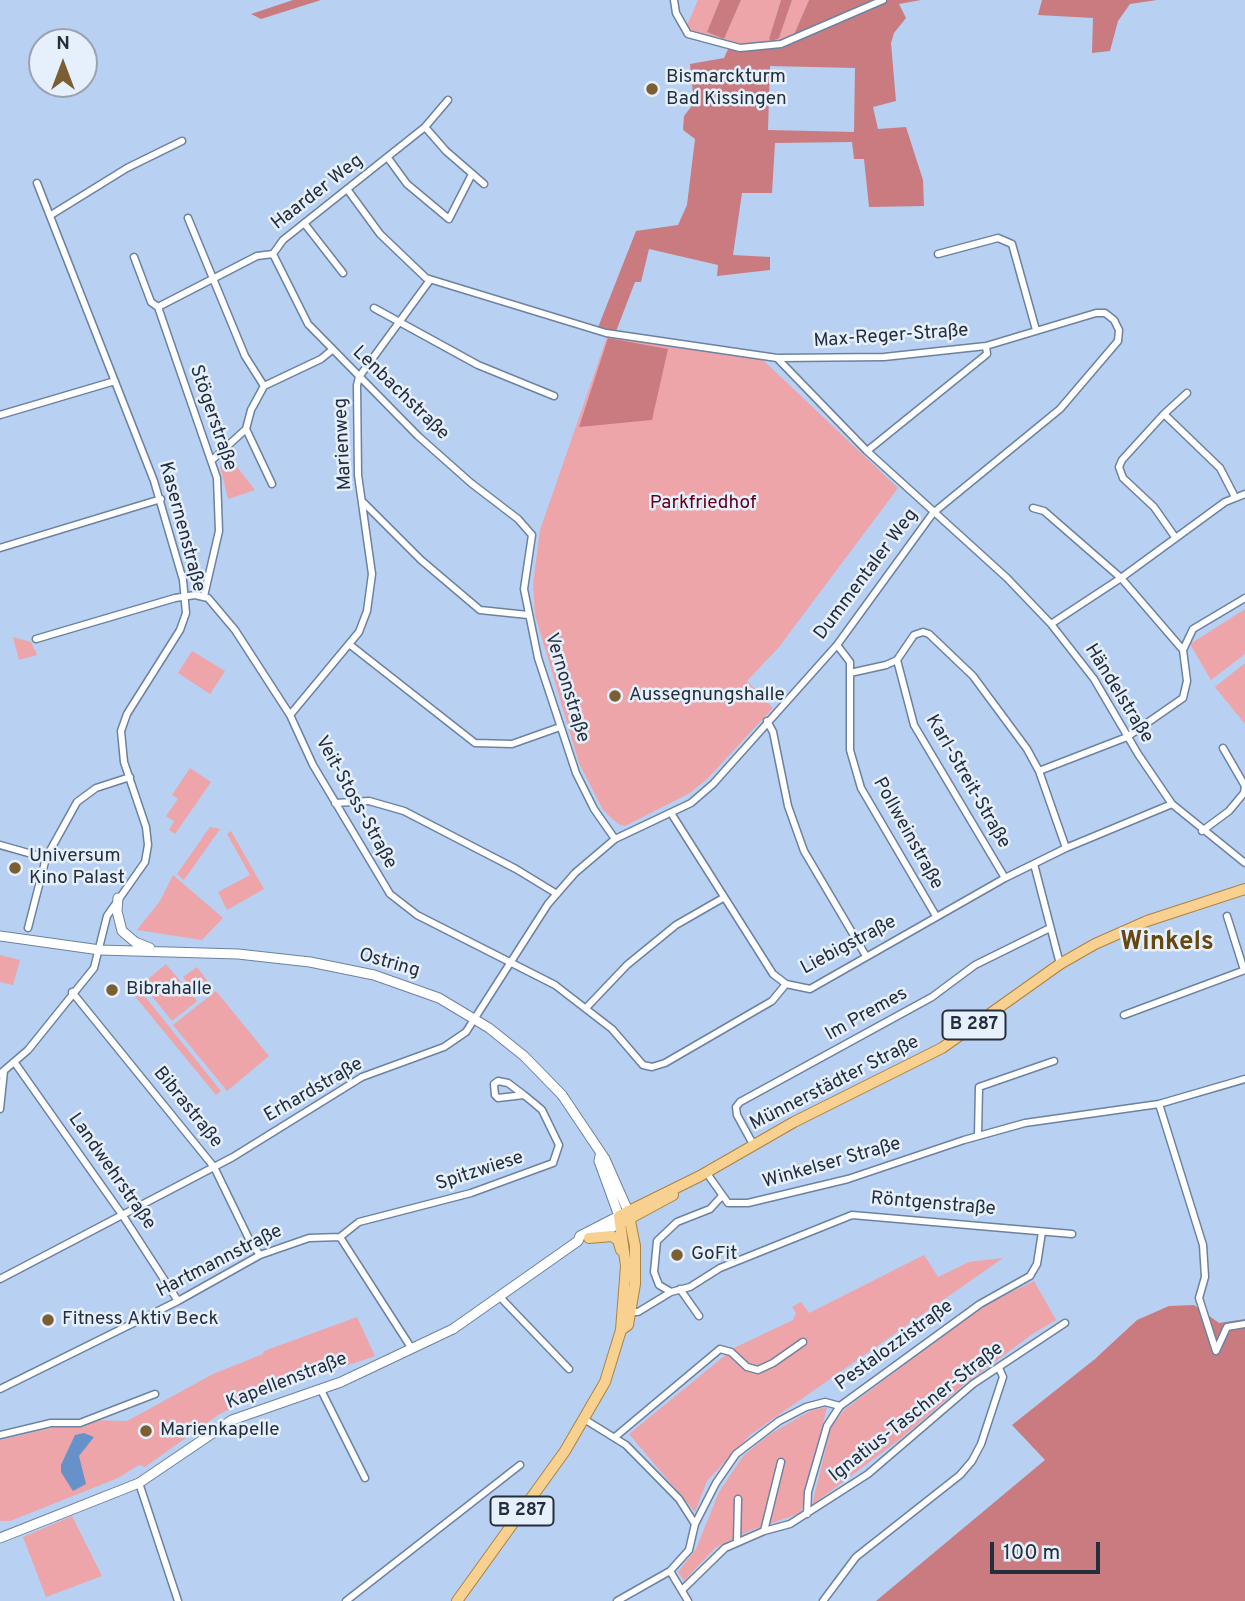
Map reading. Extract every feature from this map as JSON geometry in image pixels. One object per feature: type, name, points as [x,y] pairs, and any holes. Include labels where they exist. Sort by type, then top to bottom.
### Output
[{"type":"main road","name":"Münnerstädter Straße","points":[[625,1217],[699,1180],[703,1174],[793,1122],[942,1048],[1060,964],[1123,930],[1245,889]]},
{"type":"main road","points":[[118,898],[117,911],[122,931],[135,942],[159,951]]},
{"type":"main road","name":"Ostring","points":[[0,936],[100,950],[238,954],[310,962],[408,985],[476,1019],[524,1056],[562,1095],[600,1156],[605,1159],[625,1217],[635,1266],[632,1312],[628,1325],[621,1330]]},
{"type":"main road","name":"Ostring","points":[[457,1601],[565,1451],[605,1382],[621,1330],[625,1217]]},
{"type":"main road","name":"Kapellenstraße","points":[[0,1538],[139,1483],[232,1420],[321,1390],[453,1329],[578,1241],[589,1238],[625,1217]]},
{"type":"main road","name":"Kapellenstraße","points":[[578,1241],[580,1236],[625,1217]]},
{"type":"main road","points":[[589,1238],[608,1235],[615,1237],[621,1246],[625,1273]]},
{"type":"street","points":[[674,0],[676,13],[688,34],[740,48],[782,44],[883,0]]},
{"type":"street","name":"Haarder Weg","points":[[158,307],[257,256],[273,254],[276,246],[425,127],[448,100]]},
{"type":"street","points":[[425,127],[484,184]]},
{"type":"street","points":[[51,215],[127,168],[181,141]]},
{"type":"street","points":[[388,158],[407,184],[449,219],[472,174]]},
{"type":"street","name":"Kasernenstraße","points":[[2,1073],[15,1063],[94,968],[107,916],[141,870],[148,845],[146,827],[120,744],[121,731],[127,715],[180,630],[186,597],[160,499],[37,183]]},
{"type":"street","points":[[347,189],[380,234],[430,280]]},
{"type":"street","points":[[188,218],[245,356],[264,386]]},
{"type":"street","points":[[304,223],[343,273]]},
{"type":"street","points":[[938,254],[998,239],[1012,244],[1036,330]]},
{"type":"street","name":"Lenbachstraße","points":[[273,254],[307,324],[418,436],[471,483],[518,519],[532,536]]},
{"type":"street","name":"Stögerstraße","points":[[134,257],[151,302],[158,307],[217,478],[221,514],[204,596]]},
{"type":"street","name":"Marienweg","points":[[349,644],[362,628],[371,598],[372,574],[356,453],[356,393],[359,377],[430,280]]},
{"type":"street","name":"Max-Reger-Straße","points":[[430,280],[606,333],[777,358],[884,357],[986,346],[1096,313],[1105,313],[1114,320],[1119,330]]},
{"type":"street","points":[[374,309],[478,365],[554,396]]},
{"type":"street","name":"Dummentaler Weg","points":[[615,839],[691,803],[713,784],[836,645],[933,513],[1060,409],[1118,341],[1119,330]]},
{"type":"street","points":[[867,451],[987,354],[986,346]]},
{"type":"street","points":[[211,461],[246,429],[251,410],[264,386],[321,359],[332,350]]},
{"type":"street","name":"Händelstraße","points":[[777,358],[867,451],[1007,578],[1051,624],[1094,679],[1127,737],[1172,804],[1202,831],[1237,854],[1245,863]]},
{"type":"street","points":[[0,415],[115,381]]},
{"type":"street","points":[[1175,537],[1154,507],[1123,478],[1119,467],[1122,460],[1164,414],[1187,393]]},
{"type":"street","points":[[1164,414],[1220,468],[1235,497]]},
{"type":"street","points":[[246,429],[272,484]]},
{"type":"street","points":[[1051,624],[1121,578],[1175,537],[1235,497],[1245,494]]},
{"type":"street","points":[[0,548],[160,499]]},
{"type":"street","points":[[363,502],[421,560],[480,610],[528,615]]},
{"type":"street","points":[[1033,508],[1044,512],[1121,578],[1183,650]]},
{"type":"street","name":"Vernonstraße","points":[[532,536],[524,589],[528,615],[560,727],[582,785],[594,809],[615,839]]},
{"type":"street","points":[[36,639],[186,597],[204,596],[235,630],[290,715],[349,644],[475,743],[512,744],[560,727]]},
{"type":"street","points":[[1040,771],[1127,737],[1183,698],[1187,681],[1183,650],[1193,629],[1245,598]]},
{"type":"street","points":[[850,673],[897,660],[914,635],[923,632],[929,634],[973,676],[1040,771],[1066,848]]},
{"type":"street","name":"Pollweinstraße","points":[[836,645],[850,662],[849,743],[861,788],[936,916]]},
{"type":"street","name":"Karl-Streit-Straße","points":[[897,660],[914,725],[1004,878]]},
{"type":"street","name":"Veit-Stoss-Straße","points":[[290,715],[335,803],[390,894],[417,915],[555,985],[587,1007],[617,1034],[643,1065],[652,1068]]},
{"type":"street","points":[[767,721],[773,732],[788,806],[804,852],[866,956]]},
{"type":"street","points":[[1202,831],[1229,811],[1244,793],[1245,786],[1223,748]]},
{"type":"street","points":[[29,928],[46,858],[71,811],[82,797],[96,788],[130,777]]},
{"type":"street","points":[[335,803],[369,801],[404,811],[547,885],[557,894]]},
{"type":"street","name":"Liebigstraße","points":[[652,1068],[772,1001],[786,984],[810,989],[1004,878],[1066,848],[1172,804]]},
{"type":"street","points":[[671,813],[773,974],[786,984]]},
{"type":"street","name":"Erhardstraße","points":[[0,1279],[214,1167],[362,1077],[444,1047],[466,1032],[557,894],[593,855],[615,839]]},
{"type":"street","points":[[0,845],[46,858]]},
{"type":"street","points":[[1034,864],[1060,964]]},
{"type":"street","points":[[587,1007],[627,965],[676,925],[723,898]]},
{"type":"street","points":[[1124,1015],[1245,970],[1227,916]]},
{"type":"street","name":"Im Premes","points":[[754,1146],[737,1115],[736,1107],[740,1102],[932,998],[975,965],[1050,929]]},
{"type":"street","name":"Bibrastraße","points":[[72,992],[214,1167],[251,1243],[260,1255]]},
{"type":"street","points":[[978,1136],[979,1087],[1054,1061]]},
{"type":"street","name":"Landwehrstraße","points":[[15,1063],[123,1216],[178,1301]]},
{"type":"street","points":[[0,1109],[2,1073]]},
{"type":"street","name":"Winkelser Straße","points":[[722,1197],[728,1203],[748,1203],[803,1191],[978,1136],[1058,1116],[1159,1104],[1245,1079]]},
{"type":"street","name":"Spitzwiese","points":[[340,1237],[359,1222],[471,1194],[553,1163],[559,1151],[554,1132],[542,1110],[523,1095]]},
{"type":"street","points":[[1159,1104],[1200,1237],[1205,1277],[1199,1298],[1216,1351],[1227,1327],[1245,1324]]},
{"type":"street","points":[[671,1292],[659,1285],[654,1272],[657,1241],[677,1222],[710,1209],[722,1197],[703,1174]]},
{"type":"street","name":"Röntgenstraße","points":[[632,1312],[638,1312],[720,1268],[852,1215],[1072,1234]]},
{"type":"street","name":"Pestalozzistraße","points":[[670,1572],[689,1550],[695,1524],[716,1483],[737,1454],[779,1421],[806,1407],[825,1402],[840,1406],[980,1304],[1030,1276],[1037,1264],[1042,1232]]},
{"type":"street","points":[[340,1237],[412,1349]]},
{"type":"street","name":"Hartmannstraße","points":[[0,1389],[178,1301],[260,1255],[309,1238],[340,1237]]},
{"type":"street","points":[[680,1289],[699,1316]]},
{"type":"street","points":[[499,1296],[569,1369]]},
{"type":"street","name":"Ignatius-Taschner-Straße","points":[[682,1590],[708,1562],[737,1542],[790,1524],[869,1474],[973,1384],[1065,1323]]},
{"type":"street","points":[[615,1437],[720,1349],[731,1352],[747,1367],[758,1370],[803,1342]]},
{"type":"street","points":[[823,1601],[856,1557],[960,1475],[972,1461],[1003,1377],[999,1368]]},
{"type":"street","points":[[321,1390],[365,1478]]},
{"type":"street","points":[[0,1435],[51,1423],[80,1423],[155,1394]]},
{"type":"street","points":[[807,1514],[808,1492],[827,1426],[840,1406]]},
{"type":"street","points":[[584,1419],[615,1437],[664,1482],[695,1524]]},
{"type":"street","points":[[764,1531],[781,1462]]},
{"type":"street","points":[[346,1601],[520,1465]]},
{"type":"street","points":[[139,1483],[178,1601]]},
{"type":"street","points":[[737,1542],[738,1499]]},
{"type":"street","points":[[617,1601],[670,1572],[688,1601]]},
{"type":"green space","points":[[698,0],[720,0],[707,32],[724,39],[741,0],[781,0],[769,39],[779,38],[792,0],[809,0],[792,39],[758,46],[721,44],[685,30]]},
{"type":"green space","name":"Parkfriedhof","points":[[607,337],[763,360],[898,488],[779,647],[747,681],[773,708],[708,778],[690,793],[625,826],[618,824],[603,810],[579,763],[535,615],[533,584],[540,530]]},
{"type":"green space","points":[[231,459],[255,490],[228,499],[220,466]]},
{"type":"green space","points":[[1245,609],[1245,654],[1211,680],[1190,644]]},
{"type":"green space","points":[[13,637],[31,642],[37,655],[19,660]]},
{"type":"green space","points":[[192,651],[225,671],[210,694],[178,673]]},
{"type":"green space","points":[[1245,663],[1245,724],[1215,687]]},
{"type":"green space","points":[[190,768],[211,782],[175,834],[169,830],[174,821],[166,816],[178,799],[172,795]]},
{"type":"green space","points":[[210,827],[220,829],[184,880],[177,874]]},
{"type":"green space","points":[[231,831],[264,889],[227,910],[218,892],[250,875],[227,834]]},
{"type":"green space","points":[[173,875],[223,918],[202,940],[137,930],[160,901]]},
{"type":"green space","points":[[0,955],[20,960],[13,985],[0,982]]},
{"type":"green space","points":[[166,964],[197,1001],[172,1021],[142,984]]},
{"type":"green space","points":[[197,967],[212,987],[199,997],[183,977]]},
{"type":"green space","points":[[130,978],[221,1091],[216,1095],[124,983]]},
{"type":"green space","points":[[216,991],[269,1056],[227,1091],[173,1025]]},
{"type":"green space","points":[[924,1255],[938,1277],[969,1262],[1003,1258],[750,1435],[707,1481],[695,1512],[629,1434],[734,1348],[793,1320],[796,1313],[792,1307],[801,1302],[809,1313]]},
{"type":"green space","points":[[1034,1281],[1056,1320],[966,1383],[899,1440],[812,1505],[831,1427],[844,1410],[983,1306]]},
{"type":"green space","points":[[357,1317],[375,1356],[252,1398],[218,1415],[145,1467],[139,1465],[118,1478],[10,1521],[0,1521],[0,1440],[87,1420],[127,1421],[213,1374],[263,1354],[264,1351]]},
{"type":"green space","points":[[827,1407],[801,1513],[749,1531],[715,1548],[684,1581],[678,1572],[696,1549],[719,1492],[743,1456],[770,1434],[812,1410]]},
{"type":"green space","points":[[72,1516],[102,1576],[46,1597],[23,1537]]},
{"type":"shaded area","points":[[293,0],[321,0],[261,19],[251,14]]},
{"type":"shaded area","points":[[720,0],[741,0],[724,39],[707,32]]},
{"type":"shaded area","points":[[781,0],[792,0],[779,38],[772,41],[769,39]]},
{"type":"shaded area","points":[[809,0],[921,0],[899,4],[906,18],[894,33],[891,43],[896,101],[873,107],[878,129],[906,127],[923,180],[924,206],[869,207],[864,159],[854,159],[852,142],[775,143],[772,193],[742,193],[733,255],[770,257],[770,270],[717,276],[718,265],[649,249],[641,282],[635,282],[615,334],[597,330],[636,231],[678,225],[687,205],[695,139],[683,130],[684,116],[694,103],[690,64],[724,58],[729,47],[740,48],[792,39]],"holes":[[[770,66],[855,68],[854,132],[768,130]]]},
{"type":"shaded area","points":[[1042,0],[1157,0],[1130,4],[1118,21],[1110,51],[1092,53],[1093,18],[1038,15]]},
{"type":"shaded area","points":[[608,338],[668,349],[652,420],[579,427]]},
{"type":"shaded area","points":[[1194,1305],[1219,1323],[1245,1319],[1245,1601],[876,1601],[1045,1460],[1012,1425],[1095,1359],[1137,1320],[1169,1306]]},
{"type":"water","points":[[84,1433],[94,1437],[79,1456],[86,1484],[73,1491],[61,1472],[61,1465],[75,1435]]},
{"type":"place","name":"Bismarckturm Bad Kissingen","points":[[652,89]]},
{"type":"place","name":"Aussegnungshalle","points":[[615,696]]},
{"type":"place","name":"Universum Kino Palast","points":[[15,868]]},
{"type":"place","name":"Bibrahalle","points":[[112,990]]},
{"type":"place","name":"GoFit","points":[[677,1255]]},
{"type":"place","name":"Fitness Aktiv Beck","points":[[48,1320]]},
{"type":"place","name":"Marienkapelle","points":[[146,1431]]},
{"type":"district","name":"Winkels","points":[[1167,944]]}]
